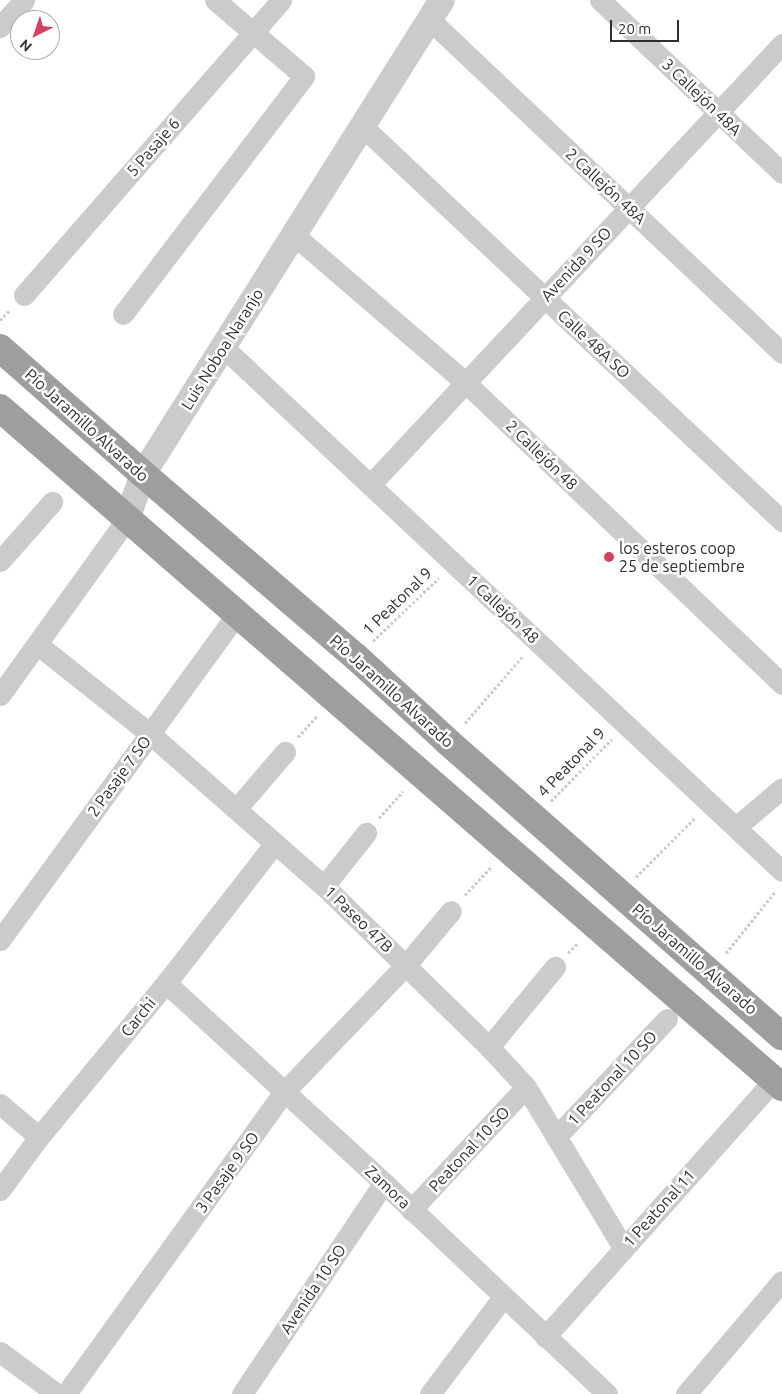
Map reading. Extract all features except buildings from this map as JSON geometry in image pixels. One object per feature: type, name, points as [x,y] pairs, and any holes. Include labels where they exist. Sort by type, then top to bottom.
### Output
[{"type":"highway","name":"Pío Jaramillo Alvarado","points":[[0,348],[356,657],[448,742],[782,1036]]},
{"type":"highway","points":[[0,408],[127,519],[238,612],[778,1083]]},
{"type":"street","points":[[0,27],[24,0]]},
{"type":"street","points":[[123,314],[304,76],[215,0]]},
{"type":"street","name":"5 Pasaje 6","points":[[24,295],[281,0]]},
{"type":"street","name":"3 Callejón 48A","points":[[600,0],[782,173]]},
{"type":"street","name":"Luis Noboa Naranjo","points":[[0,695],[127,519],[143,474],[436,10]]},
{"type":"street","name":"2 Callejón 48A","points":[[436,10],[628,208],[782,353]]},
{"type":"street","name":"Avenida 9 SO","points":[[370,485],[782,44]]},
{"type":"street","name":"Calle 48A SO","points":[[362,126],[782,521]]},
{"type":"street","name":"2 Callejón 48","points":[[294,235],[466,382],[782,684]]},
{"type":"street","name":"1 Callejón 48","points":[[223,347],[782,871]]},
{"type":"street","points":[[0,561],[52,502]]},
{"type":"street","name":"2 Pasaje 7 SO","points":[[0,940],[238,612]]},
{"type":"street","name":"1 Paseo 47B","points":[[37,644],[150,733],[237,808],[324,886],[489,1047],[526,1087],[623,1247]]},
{"type":"street","points":[[237,808],[285,752]]},
{"type":"street","points":[[736,827],[782,788]]},
{"type":"street","points":[[324,886],[366,833]]},
{"type":"street","name":"Carchi","points":[[0,1190],[39,1137],[166,983],[275,843]]},
{"type":"street","name":"3 Pasaje 9 SO","points":[[66,1394],[284,1092],[406,965],[451,911]]},
{"type":"street","points":[[489,1047],[555,967]]},
{"type":"street","name":"Zamora","points":[[166,983],[384,1184],[607,1394]]},
{"type":"street","name":"1 Peatonal 10 SO","points":[[556,1137],[667,1019]]},
{"type":"street","name":"1 Peatonal 11","points":[[545,1337],[623,1247],[778,1083]]},
{"type":"street","name":"Peatonal 10 SO","points":[[411,1210],[526,1087]]},
{"type":"street","points":[[0,1104],[39,1137]]},
{"type":"street","name":"Avenida 10 SO","points":[[242,1394],[384,1184]]},
{"type":"street","points":[[686,1394],[782,1281]]},
{"type":"street","points":[[430,1394],[503,1297]]},
{"type":"street","points":[[0,1352],[57,1394]]},
{"type":"path","name":"1 Peatonal 9","points":[[356,657],[455,564]]},
{"type":"path","points":[[448,742],[537,641]]},
{"type":"path","points":[[285,752],[334,696]]},
{"type":"path","name":"4 Peatonal 9","points":[[534,818],[626,724]]},
{"type":"path","points":[[366,833],[420,771]]},
{"type":"path","points":[[620,893],[710,803]]},
{"type":"path","points":[[451,911],[508,848]]},
{"type":"path","points":[[710,973],[776,891]]},
{"type":"path","points":[[555,967],[595,924]]},
{"type":"place","name":"los esteros coop 25 de septiembre","points":[[609,557]]}]
